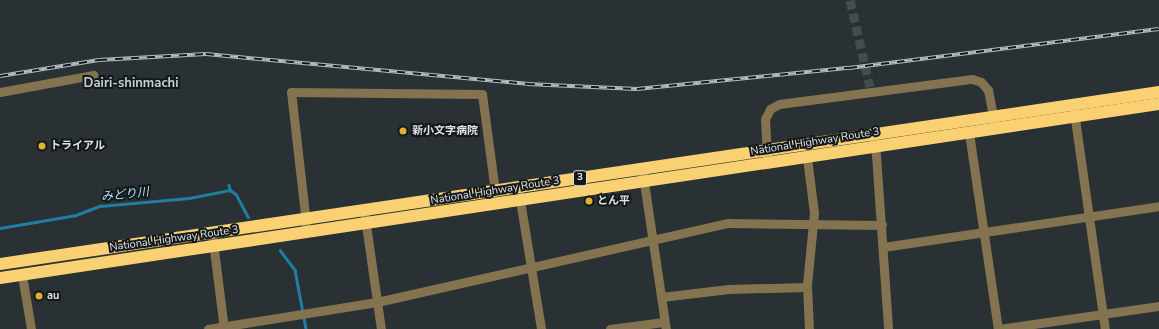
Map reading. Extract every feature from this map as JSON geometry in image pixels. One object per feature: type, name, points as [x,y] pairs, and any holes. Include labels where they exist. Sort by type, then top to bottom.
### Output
[{"type":"highway","name":"National Highway Route 3","points":[[0,278],[807,158],[875,140],[994,122],[1074,104],[1159,92]]},
{"type":"highway","name":"National Highway Route 3","points":[[0,264],[212,234],[766,151],[875,140],[969,133],[994,122],[1075,117],[1159,104]]},
{"type":"street","points":[[0,92],[93,75]]},
{"type":"street","points":[[768,163],[765,119],[770,109],[779,104],[870,90],[972,79],[981,82],[988,90],[994,122]]},
{"type":"street","points":[[307,232],[291,92],[482,94],[495,192]]},
{"type":"street","points":[[1074,104],[1105,329]]},
{"type":"street","points":[[969,133],[998,329],[1103,316],[1159,306]]},
{"type":"street","points":[[875,140],[888,329]]},
{"type":"street","points":[[807,158],[814,224],[807,287],[809,329]]},
{"type":"street","points":[[610,329],[665,325],[654,241],[642,169]]},
{"type":"street","points":[[518,188],[541,329]]},
{"type":"street","points":[[883,247],[1159,206]]},
{"type":"street","points":[[364,211],[381,329]]},
{"type":"street","points":[[208,329],[224,328],[298,314],[377,302],[654,241],[728,223],[882,226]]},
{"type":"street","points":[[212,234],[224,328]]},
{"type":"street","points":[[22,275],[31,329]]},
{"type":"street","points":[[661,297],[728,289],[807,287]]},
{"type":"waterway","name":"みどり川","points":[[229,185],[230,190]]},
{"type":"waterway","points":[[230,190],[236,194],[248,217]]},
{"type":"waterway","name":"みどり川","points":[[0,228],[76,215],[100,206],[189,198],[230,190]]},
{"type":"waterway","points":[[280,250],[295,270],[306,329]]},
{"type":"tunnel","points":[[850,0],[870,87]]},
{"type":"railway","points":[[0,76],[99,60],[206,54],[527,84],[637,89],[849,68],[1159,29]]},
{"type":"place","name":"新小文字病院","points":[[403,131]]},
{"type":"place","name":"トライアル","points":[[42,146]]},
{"type":"place","name":"とん平","points":[[589,201]]},
{"type":"place","name":"au","points":[[39,296]]},
{"type":"district","name":"Dairi-shinmachi","points":[[131,83]]}]
